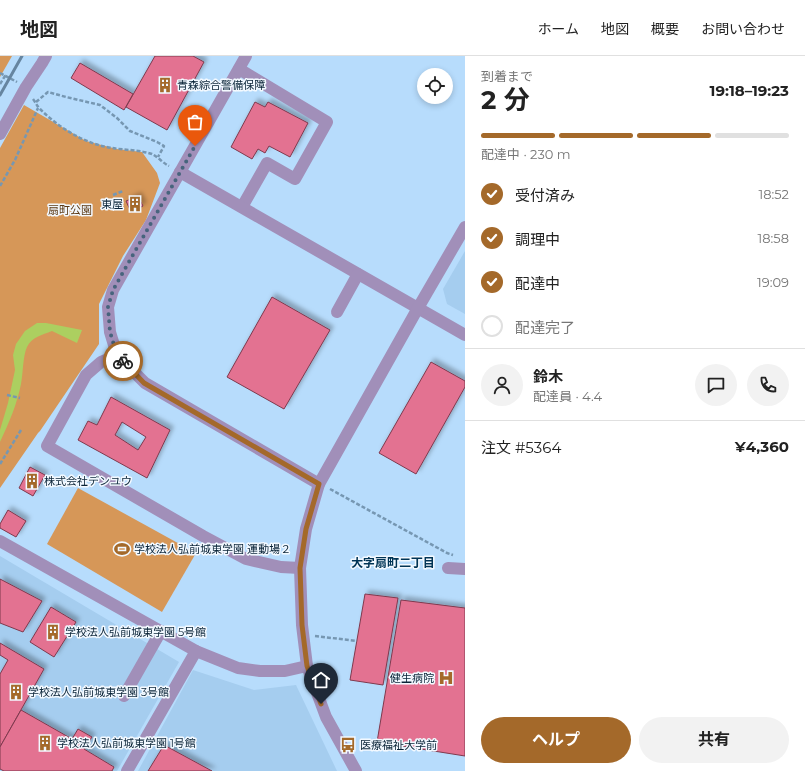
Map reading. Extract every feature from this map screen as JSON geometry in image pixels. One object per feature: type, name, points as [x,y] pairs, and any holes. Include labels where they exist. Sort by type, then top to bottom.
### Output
[{"type":"street","points":[[0,134],[23,85],[42,63],[46,56]]},
{"type":"street","points":[[246,56],[113,290],[108,307],[110,332],[117,355],[144,383],[319,484]]},
{"type":"street","points":[[239,69],[327,122],[295,179],[267,163],[242,207]]},
{"type":"street","points":[[180,172],[465,335]]},
{"type":"street","points":[[356,771],[326,716],[307,666],[302,625],[300,568],[306,529],[319,484],[465,227]]},
{"type":"street","points":[[337,312],[358,274]]},
{"type":"street","points":[[117,355],[101,362],[86,375],[47,446],[203,536],[246,559],[281,567],[300,568]]},
{"type":"street","points":[[0,541],[196,651],[238,668],[260,671],[285,671],[307,666]]},
{"type":"street","points":[[448,568],[465,569]]},
{"type":"street","points":[[124,696],[162,632]]},
{"type":"street","points":[[127,771],[196,651]]},
{"type":"path","points":[[0,73],[23,85],[36,102],[38,108],[55,124],[86,141],[110,148],[151,154],[180,172]]},
{"type":"path","points":[[0,84],[5,76]]},
{"type":"path","points":[[36,102],[48,92],[100,105],[117,118],[130,131],[164,146],[158,158]]},
{"type":"path","points":[[0,186],[15,160],[38,108]]},
{"type":"path","points":[[113,196],[123,191]]},
{"type":"path","points":[[7,394],[20,398]]},
{"type":"path","points":[[0,464],[21,430]]},
{"type":"path","points":[[319,484],[454,556]]},
{"type":"path","points":[[314,636],[357,641]]},
{"type":"shaded area","points":[[465,251],[465,314],[447,304],[443,289]]},
{"type":"shaded area","points":[[37,323],[46,323],[82,330],[77,343],[52,331],[38,337],[29,344],[25,355],[21,384],[17,399],[10,421],[0,442],[0,430],[8,403],[15,370],[13,355],[16,344],[25,331]]},
{"type":"shaded area","points":[[0,556],[179,662],[117,771],[0,771]]},
{"type":"shaded area","points":[[193,670],[254,690],[296,685],[337,771],[138,771]]},
{"type":"green space","points":[[0,56],[12,56],[0,77]]},
{"type":"green space","name":"扇町公園","points":[[24,105],[86,141],[117,149],[142,152],[157,173],[160,183],[146,220],[123,256],[99,304],[99,344],[0,488],[0,148]]},
{"type":"green space","name":"学校法人弘前城東学園 運動場２","points":[[78,488],[196,553],[162,612],[47,544]]},
{"type":"building","name":"青森綜合警備保障","points":[[155,56],[193,56],[204,62],[167,130],[126,107]]},
{"type":"building","points":[[80,63],[133,94],[124,110],[71,78]]},
{"type":"building","points":[[255,102],[265,107],[268,102],[308,123],[290,157],[269,146],[265,153],[258,149],[252,159],[231,147]]},
{"type":"building","name":"東屋","points":[[138,196],[143,206],[131,212],[126,201]]},
{"type":"building","points":[[272,297],[330,330],[284,409],[227,377]]},
{"type":"building","points":[[431,362],[465,381],[465,387],[416,474],[379,453]]},
{"type":"building","points":[[111,397],[170,430],[147,478],[78,440],[88,421],[97,425]],"holes":[[[122,422],[146,437],[138,450],[115,435]]]},
{"type":"building","name":"株式会社デンユウ","points":[[30,467],[45,475],[33,496],[19,488]]},
{"type":"building","points":[[8,510],[26,521],[16,537],[0,528],[0,524]]},
{"type":"building","points":[[0,579],[42,601],[23,632],[0,623]]},
{"type":"building","points":[[365,594],[398,598],[383,685],[350,680]]},
{"type":"building","name":"健生病院","points":[[401,600],[465,608],[465,756],[377,742]]},
{"type":"building","name":"学校法人弘前城東学園 5号館","points":[[51,607],[76,622],[54,657],[30,642]]},
{"type":"building","name":"学校法人弘前城東学園 3号館","points":[[0,643],[44,669],[0,747],[0,674],[8,660],[0,655]]},
{"type":"building","name":"学校法人弘前城東学園 1号館","points":[[21,710],[72,739],[78,729],[92,737],[84,749],[114,767],[112,771],[4,771],[0,769],[0,747]]},
{"type":"building","points":[[164,745],[212,771],[148,771]]},
{"type":"railway","points":[[0,95],[22,56]]},
{"type":"way so far","points":[[123,361],[117,355],[110,332],[108,307],[113,290],[195,146]]},
{"type":"place","name":"青森綜合警備保障","points":[[165,85]]},
{"type":"place","name":"東屋","points":[[135,204]]},
{"type":"place","name":"株式会社デンユウ","points":[[32,481]]},
{"type":"place","name":"学校法人弘前城東学園 運動場２","points":[[122,549]]},
{"type":"place","name":"学校法人弘前城東学園 5号館","points":[[53,632]]},
{"type":"place","name":"健生病院","points":[[446,678]]},
{"type":"place","name":"学校法人弘前城東学園 3号館","points":[[16,692]]},
{"type":"place","name":"学校法人弘前城東学園 1号館","points":[[45,743]]},
{"type":"place","name":"医療福祉大学前","points":[[348,745]]},
{"type":"district","name":"大字扇町二丁目","points":[[393,562]]},
{"type":"route","points":[[123,361],[144,383],[319,484],[306,529],[300,568],[302,625],[307,666],[321,704]]}]
